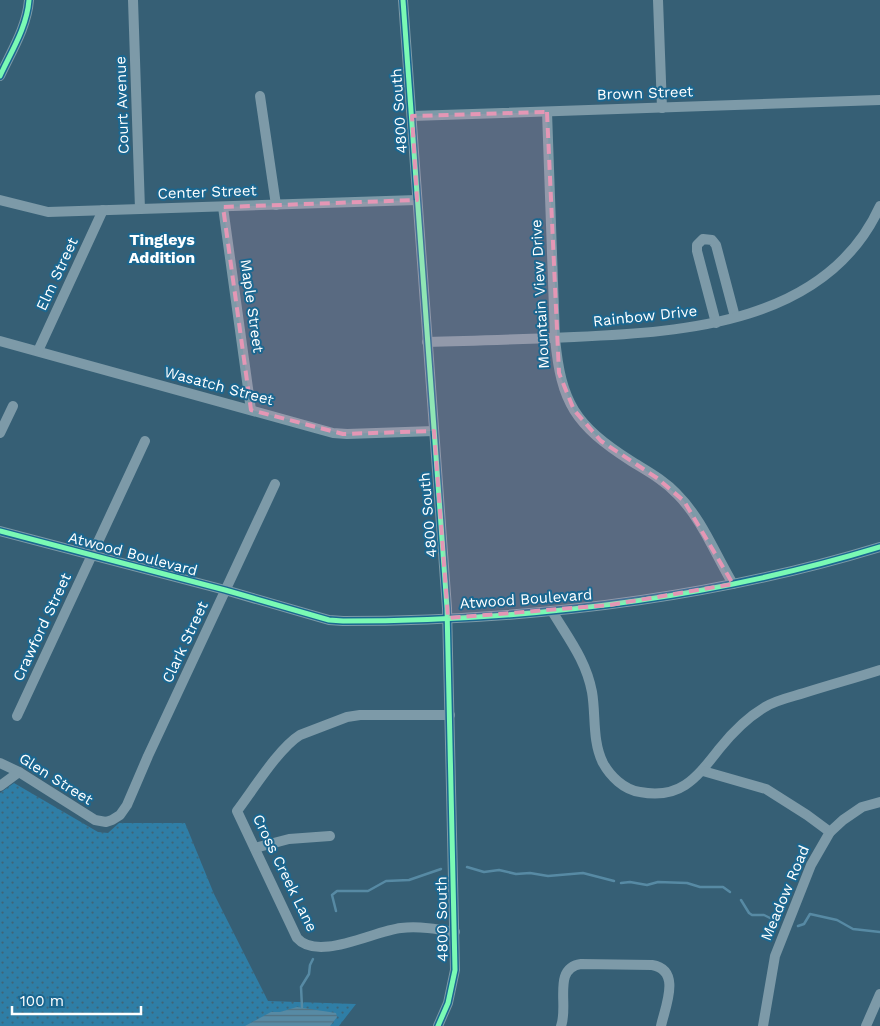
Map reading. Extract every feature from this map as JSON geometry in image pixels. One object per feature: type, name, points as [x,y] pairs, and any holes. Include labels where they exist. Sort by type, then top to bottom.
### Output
[{"type":"street","points":[[0,76],[20,34],[29,0]]},
{"type":"street","name":"Court Avenue","points":[[133,0],[140,209]]},
{"type":"street","name":"4800 South","points":[[403,0],[448,618],[455,932],[454,980],[448,1003],[438,1026]]},
{"type":"street","points":[[658,0],[662,108]]},
{"type":"street","points":[[260,96],[276,205]]},
{"type":"street","name":"Brown Street","points":[[412,116],[880,100]]},
{"type":"street","name":"Mountain View Drive","points":[[547,112],[555,338],[562,386],[574,410],[601,441],[657,478],[684,501],[699,522],[733,584]]},
{"type":"street","name":"Center Street","points":[[0,200],[45,212],[417,200]]},
{"type":"street","name":"Rainbow Drive","points":[[427,342],[652,333],[735,317],[780,301],[819,281],[852,251],[869,227],[880,206]]},
{"type":"street","name":"Maple Street","points":[[223,207],[251,410]]},
{"type":"street","name":"Elm Street","points":[[38,351],[103,210]]},
{"type":"street","points":[[716,322],[697,251],[697,245],[704,239],[712,240],[716,245],[735,317]]},
{"type":"street","name":"Wasatch Street","points":[[0,341],[343,434],[434,432]]},
{"type":"street","points":[[0,433],[13,406]]},
{"type":"street","name":"Crawford Street","points":[[17,716],[145,441]]},
{"type":"street","name":"Clark Street","points":[[123,812],[128,805],[148,756],[275,484]]},
{"type":"street","name":"Atwood Boulevard","points":[[0,531],[225,590],[328,620],[364,621],[552,611],[637,601],[733,584],[813,566],[880,547]]},
{"type":"street","points":[[552,611],[580,656],[588,676],[592,693],[596,741],[603,763],[616,780],[636,792],[661,794],[676,791],[686,786],[702,771],[736,731],[765,707],[880,670]]},
{"type":"street","name":"Cross Creek Lane","points":[[450,715],[360,715],[347,717],[300,735],[279,755],[237,811],[297,938],[302,943],[310,946],[345,944],[377,933],[400,928],[424,927],[455,932]]},
{"type":"street","name":"Glen Street","points":[[0,763],[19,772],[95,820],[106,822],[123,812]]},
{"type":"street","points":[[702,771],[766,789],[830,832]]},
{"type":"street","points":[[0,786],[19,772]]},
{"type":"street","name":"Meadow Road","points":[[762,1026],[775,956],[811,865],[830,832],[854,812],[880,802]]},
{"type":"street","points":[[255,848],[289,839],[330,836]]},
{"type":"street","points":[[561,1026],[564,1013],[564,978],[568,969],[574,965],[581,964],[652,965],[665,971],[669,977],[670,984],[661,1026]]},
{"type":"street","points":[[866,1026],[880,994]]},
{"type":"highlighted area","points":[[547,112],[559,373],[574,410],[601,441],[657,478],[684,501],[733,584],[610,605],[448,618],[434,431],[343,434],[251,410],[223,207],[417,200],[412,116]]},
{"type":"shaded area","points":[[14,783],[98,832],[108,833],[119,823],[185,823],[214,894],[268,1001],[356,1004],[339,1026],[0,1026],[0,793]]},
{"type":"shaded area","points":[[297,1007],[336,1013],[337,1017],[330,1026],[245,1026],[271,1012],[280,1012]]},
{"type":"waterway","points":[[467,867],[484,872],[499,870],[516,874],[530,873],[548,876],[583,873],[614,881]]},
{"type":"waterway","points":[[336,911],[332,895],[337,891],[368,891],[386,881],[409,880],[441,869]]},
{"type":"waterway","points":[[621,883],[630,882],[647,885],[658,882],[687,883],[700,887],[723,887],[730,892]]},
{"type":"waterway","points":[[741,900],[752,915],[764,915],[776,921]]},
{"type":"waterway","points":[[798,926],[804,924],[810,914],[837,920],[853,929],[880,932]]},
{"type":"waterway","points":[[302,1007],[301,987],[309,974],[313,959]]},
{"type":"cycle path","points":[[0,76],[22,30],[29,0]]},
{"type":"cycle path","points":[[403,0],[447,608],[455,970],[448,1003],[438,1026]]},
{"type":"cycle path","points":[[0,531],[225,590],[329,620],[343,621],[479,617],[547,612],[614,604],[748,581],[880,547]]},
{"type":"district","name":"Tingleys Addition","points":[[162,248]]}]
